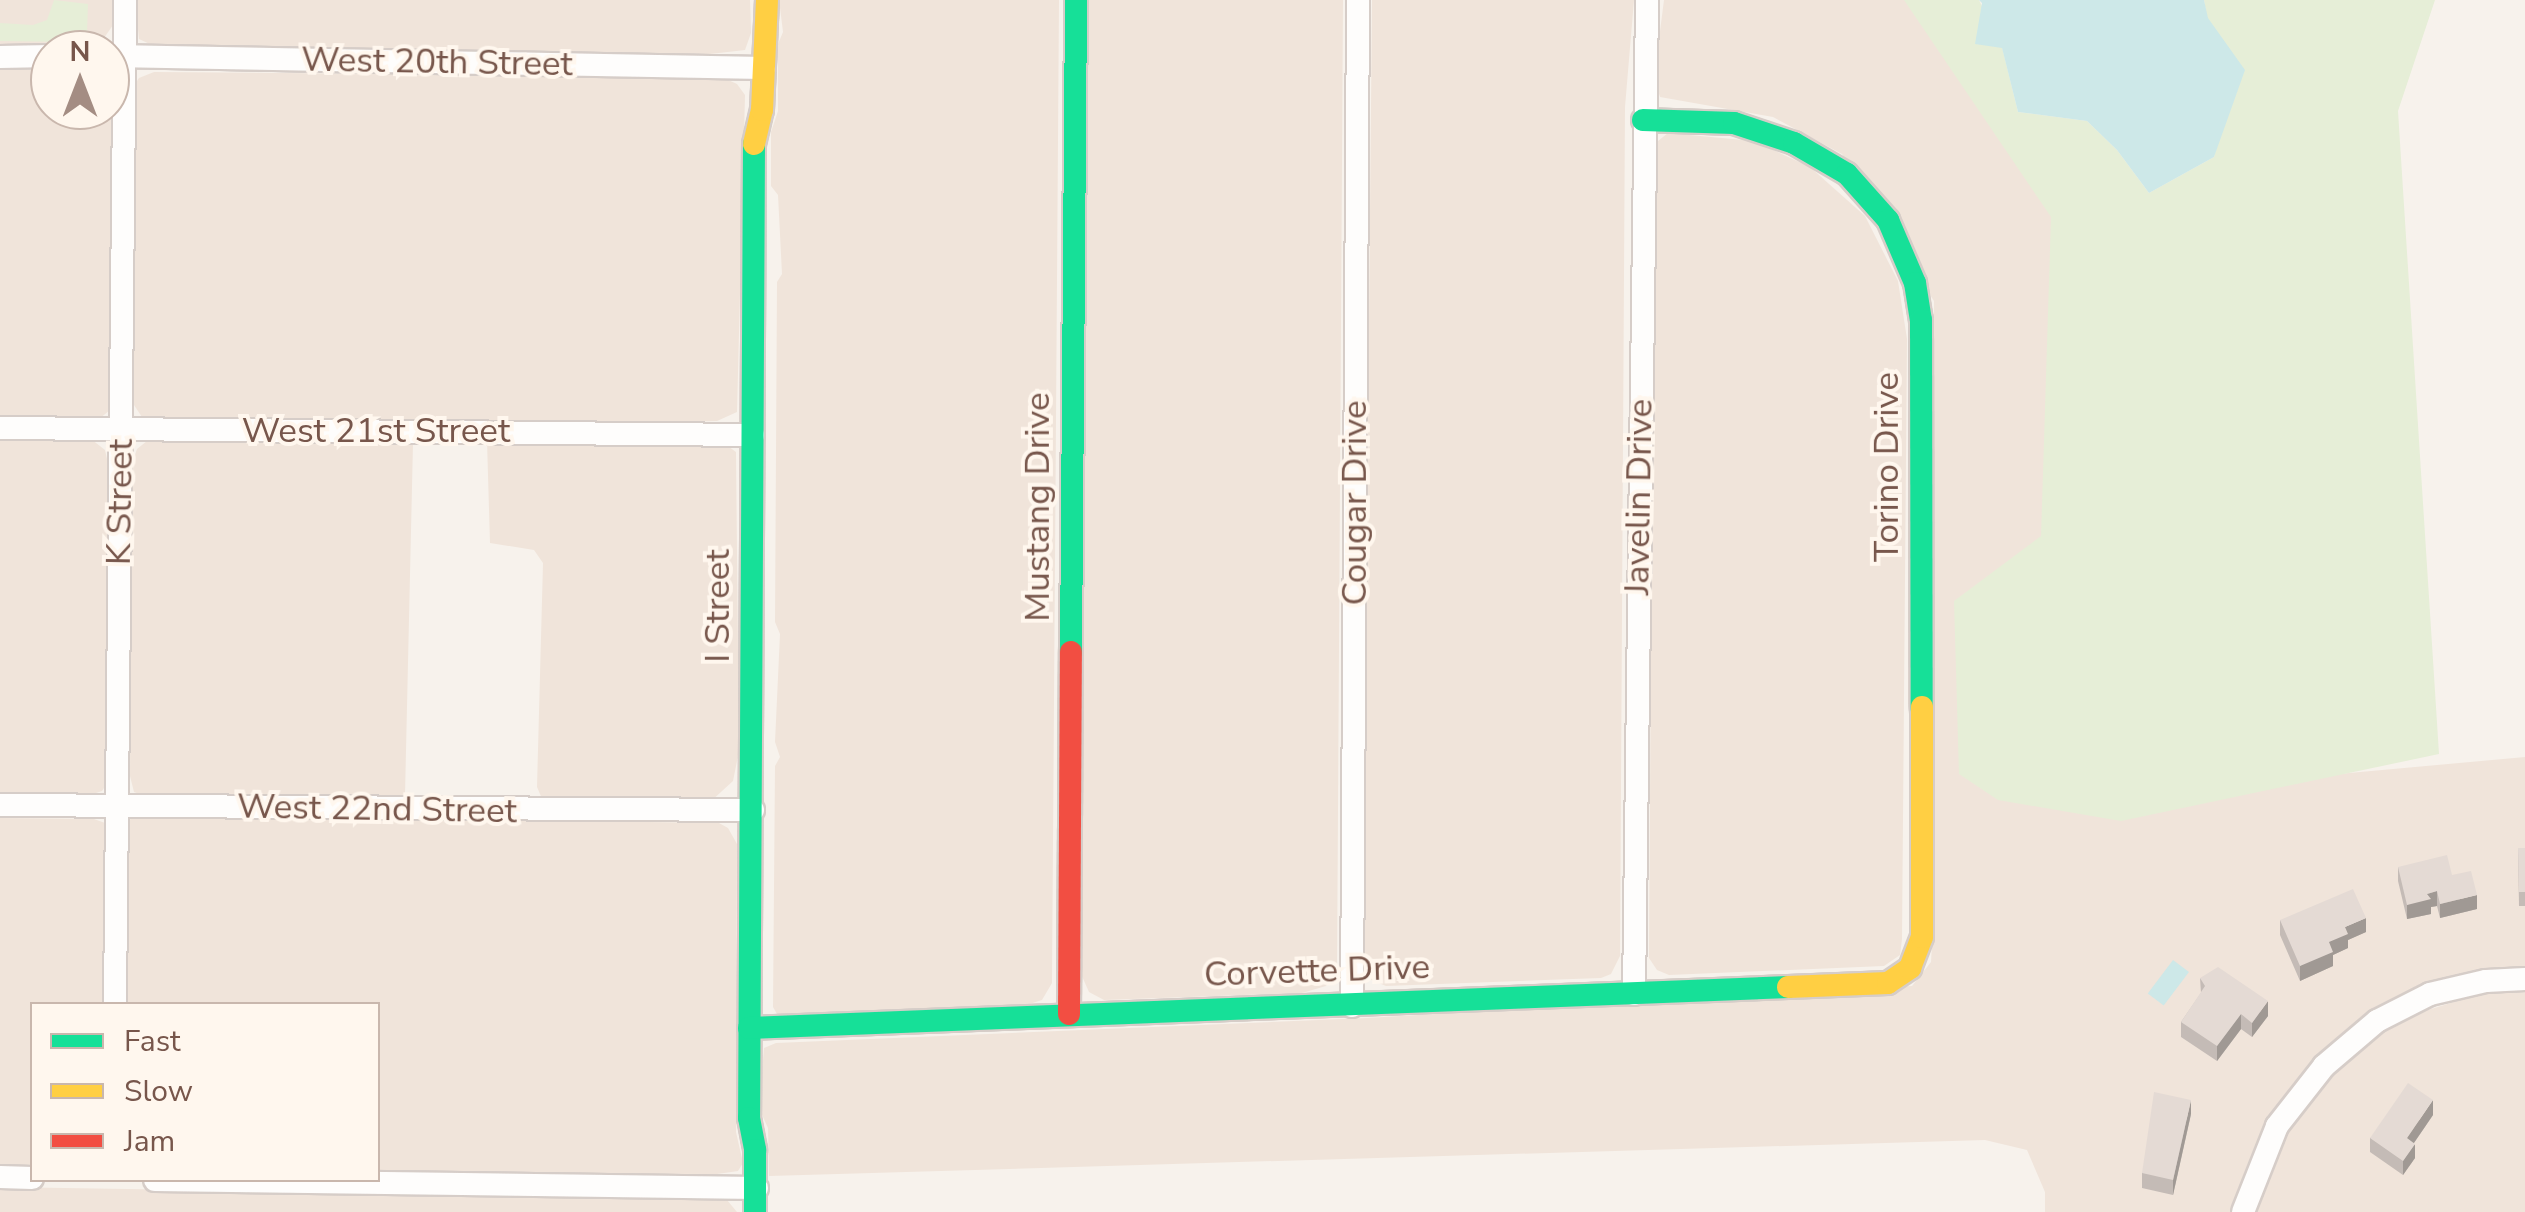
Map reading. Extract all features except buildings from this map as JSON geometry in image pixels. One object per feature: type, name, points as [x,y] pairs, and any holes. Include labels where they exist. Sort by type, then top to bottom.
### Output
[{"type":"street","name":"K Street","points":[[122,30],[126,0]]},
{"type":"street","name":"I Street","points":[[756,1200],[749,1118],[754,130],[762,110],[766,0]]},
{"type":"street","name":"Mustang Drive","points":[[1069,1014],[1076,0]]},
{"type":"street","name":"Cougar Drive","points":[[1352,1006],[1358,0]]},
{"type":"street","name":"Javelin Drive","points":[[1634,994],[1647,0]]},
{"type":"street","points":[[0,57],[30,56]]},
{"type":"street","name":"West 20th Street","points":[[130,56],[764,68]]},
{"type":"street","name":"Torino Drive","points":[[1643,120],[1734,123],[1794,143],[1847,174],[1888,220],[1915,283],[1922,320],[1922,937],[1910,968],[1888,983]]},
{"type":"street","name":"K Street","points":[[115,1002],[121,430],[119,130]]},
{"type":"street","name":"West 21st Street","points":[[0,428],[753,435]]},
{"type":"street","name":"West 22nd Street","points":[[0,805],[753,810]]},
{"type":"street","points":[[2243,1212],[2278,1126],[2324,1066],[2377,1022],[2430,994],[2486,981],[2525,979]]},
{"type":"street","name":"Corvette Drive","points":[[749,1028],[1888,983]]},
{"type":"street","points":[[0,1177],[30,1178]]},
{"type":"street","points":[[215,1182],[756,1200]]},
{"type":"shaded area","points":[[0,0],[113,0],[110,30],[30,30],[30,45],[0,45]]},
{"type":"shaded area","points":[[135,0],[750,0],[751,33],[745,50],[710,54],[154,46],[139,39]]},
{"type":"shaded area","points":[[779,0],[1059,0],[1052,983],[1042,1000],[1023,1006],[777,1014],[773,1007],[775,766],[780,757],[775,742],[780,634],[775,622],[777,282],[782,274],[778,195],[771,186],[771,132],[778,111],[778,44],[783,32]]},
{"type":"shaded area","points":[[1087,0],[1343,0],[1337,973],[1326,986],[1302,993],[1104,1000],[1089,992],[1081,974]]},
{"type":"shaded area","points":[[1372,0],[1634,0],[1625,107],[1620,956],[1611,974],[1601,978],[1386,986],[1369,979],[1363,956]]},
{"type":"shaded area","points":[[1664,0],[1936,0],[2081,211],[2250,782],[2525,757],[2525,971],[2433,981],[2376,1011],[2311,1064],[2263,1132],[2236,1212],[2045,1212],[2045,1192],[2027,1150],[1985,1140],[769,1176],[768,1128],[759,1108],[764,1048],[776,1043],[1367,1018],[1912,986],[1931,962],[1934,301],[1842,154],[1773,117],[1660,97],[1654,78]]},
{"type":"shaded area","points":[[0,70],[30,70],[30,130],[112,130],[110,410],[99,419],[0,420]]},
{"type":"shaded area","points":[[154,72],[644,76],[726,79],[737,84],[745,95],[737,412],[717,421],[623,423],[159,422],[142,417],[134,405],[132,382],[133,87],[139,78]]},
{"type":"shaded area","points":[[1668,133],[1754,141],[1810,167],[1865,216],[1898,281],[1907,339],[1902,939],[1900,955],[1884,966],[1669,975],[1657,970],[1649,958],[1654,160],[1658,141]]},
{"type":"shaded area","points":[[0,438],[91,439],[105,450],[110,472],[108,782],[102,791],[90,795],[0,796]]},
{"type":"shaded area","points":[[147,441],[413,443],[405,795],[147,797],[134,792],[130,776],[131,467],[137,449]]},
{"type":"shaded area","points":[[487,441],[721,441],[736,452],[739,751],[733,781],[710,802],[543,801],[537,787],[543,563],[534,550],[490,543]]},
{"type":"shaded area","points":[[132,817],[719,823],[728,828],[737,844],[736,1132],[743,1163],[738,1171],[717,1174],[380,1173],[380,1002],[125,1002],[127,824]]},
{"type":"shaded area","points":[[0,818],[94,819],[105,823],[105,1002],[30,1002],[30,1166],[0,1165]]},
{"type":"shaded area","points":[[2525,992],[2525,1212],[2255,1212],[2285,1130],[2336,1063],[2402,1018],[2483,993]]},
{"type":"shaded area","points":[[0,1187],[705,1198],[727,1200],[737,1212],[0,1212]]},
{"type":"green space","points":[[54,0],[88,4],[87,30],[30,30],[30,41],[0,41],[0,23],[33,25],[47,20]]},
{"type":"green space","points":[[1904,0],[1979,0],[2002,47],[2018,112],[2087,121],[2117,150],[2149,193],[2214,157],[2223,121],[2204,0],[2435,0],[2398,111],[2439,754],[2121,821],[1998,800],[1959,774],[1954,601],[2041,536],[2051,217]]},
{"type":"water","points":[[1979,0],[2204,0],[2208,18],[2245,70],[2214,157],[2149,193],[2117,150],[2087,121],[2018,112],[2002,48],[1975,44],[1982,3]]},
{"type":"water","points":[[2173,960],[2189,972],[2164,1006],[2148,994]]},
{"type":"traffic: fast","points":[[1071,652],[1076,0]]},
{"type":"traffic: fast","points":[[1643,120],[1734,123],[1794,143],[1847,174],[1888,220],[1915,283],[1921,320],[1922,707]]},
{"type":"traffic: fast","points":[[754,144],[749,1118],[755,1150],[755,1212]]},
{"type":"traffic: fast","points":[[749,1028],[1788,987]]},
{"type":"traffic: slow","points":[[754,144],[762,110],[767,0]]},
{"type":"traffic: slow","points":[[1788,987],[1888,983],[1910,968],[1922,937],[1922,707]]},
{"type":"traffic: jam","points":[[1069,1014],[1071,652]]}]
